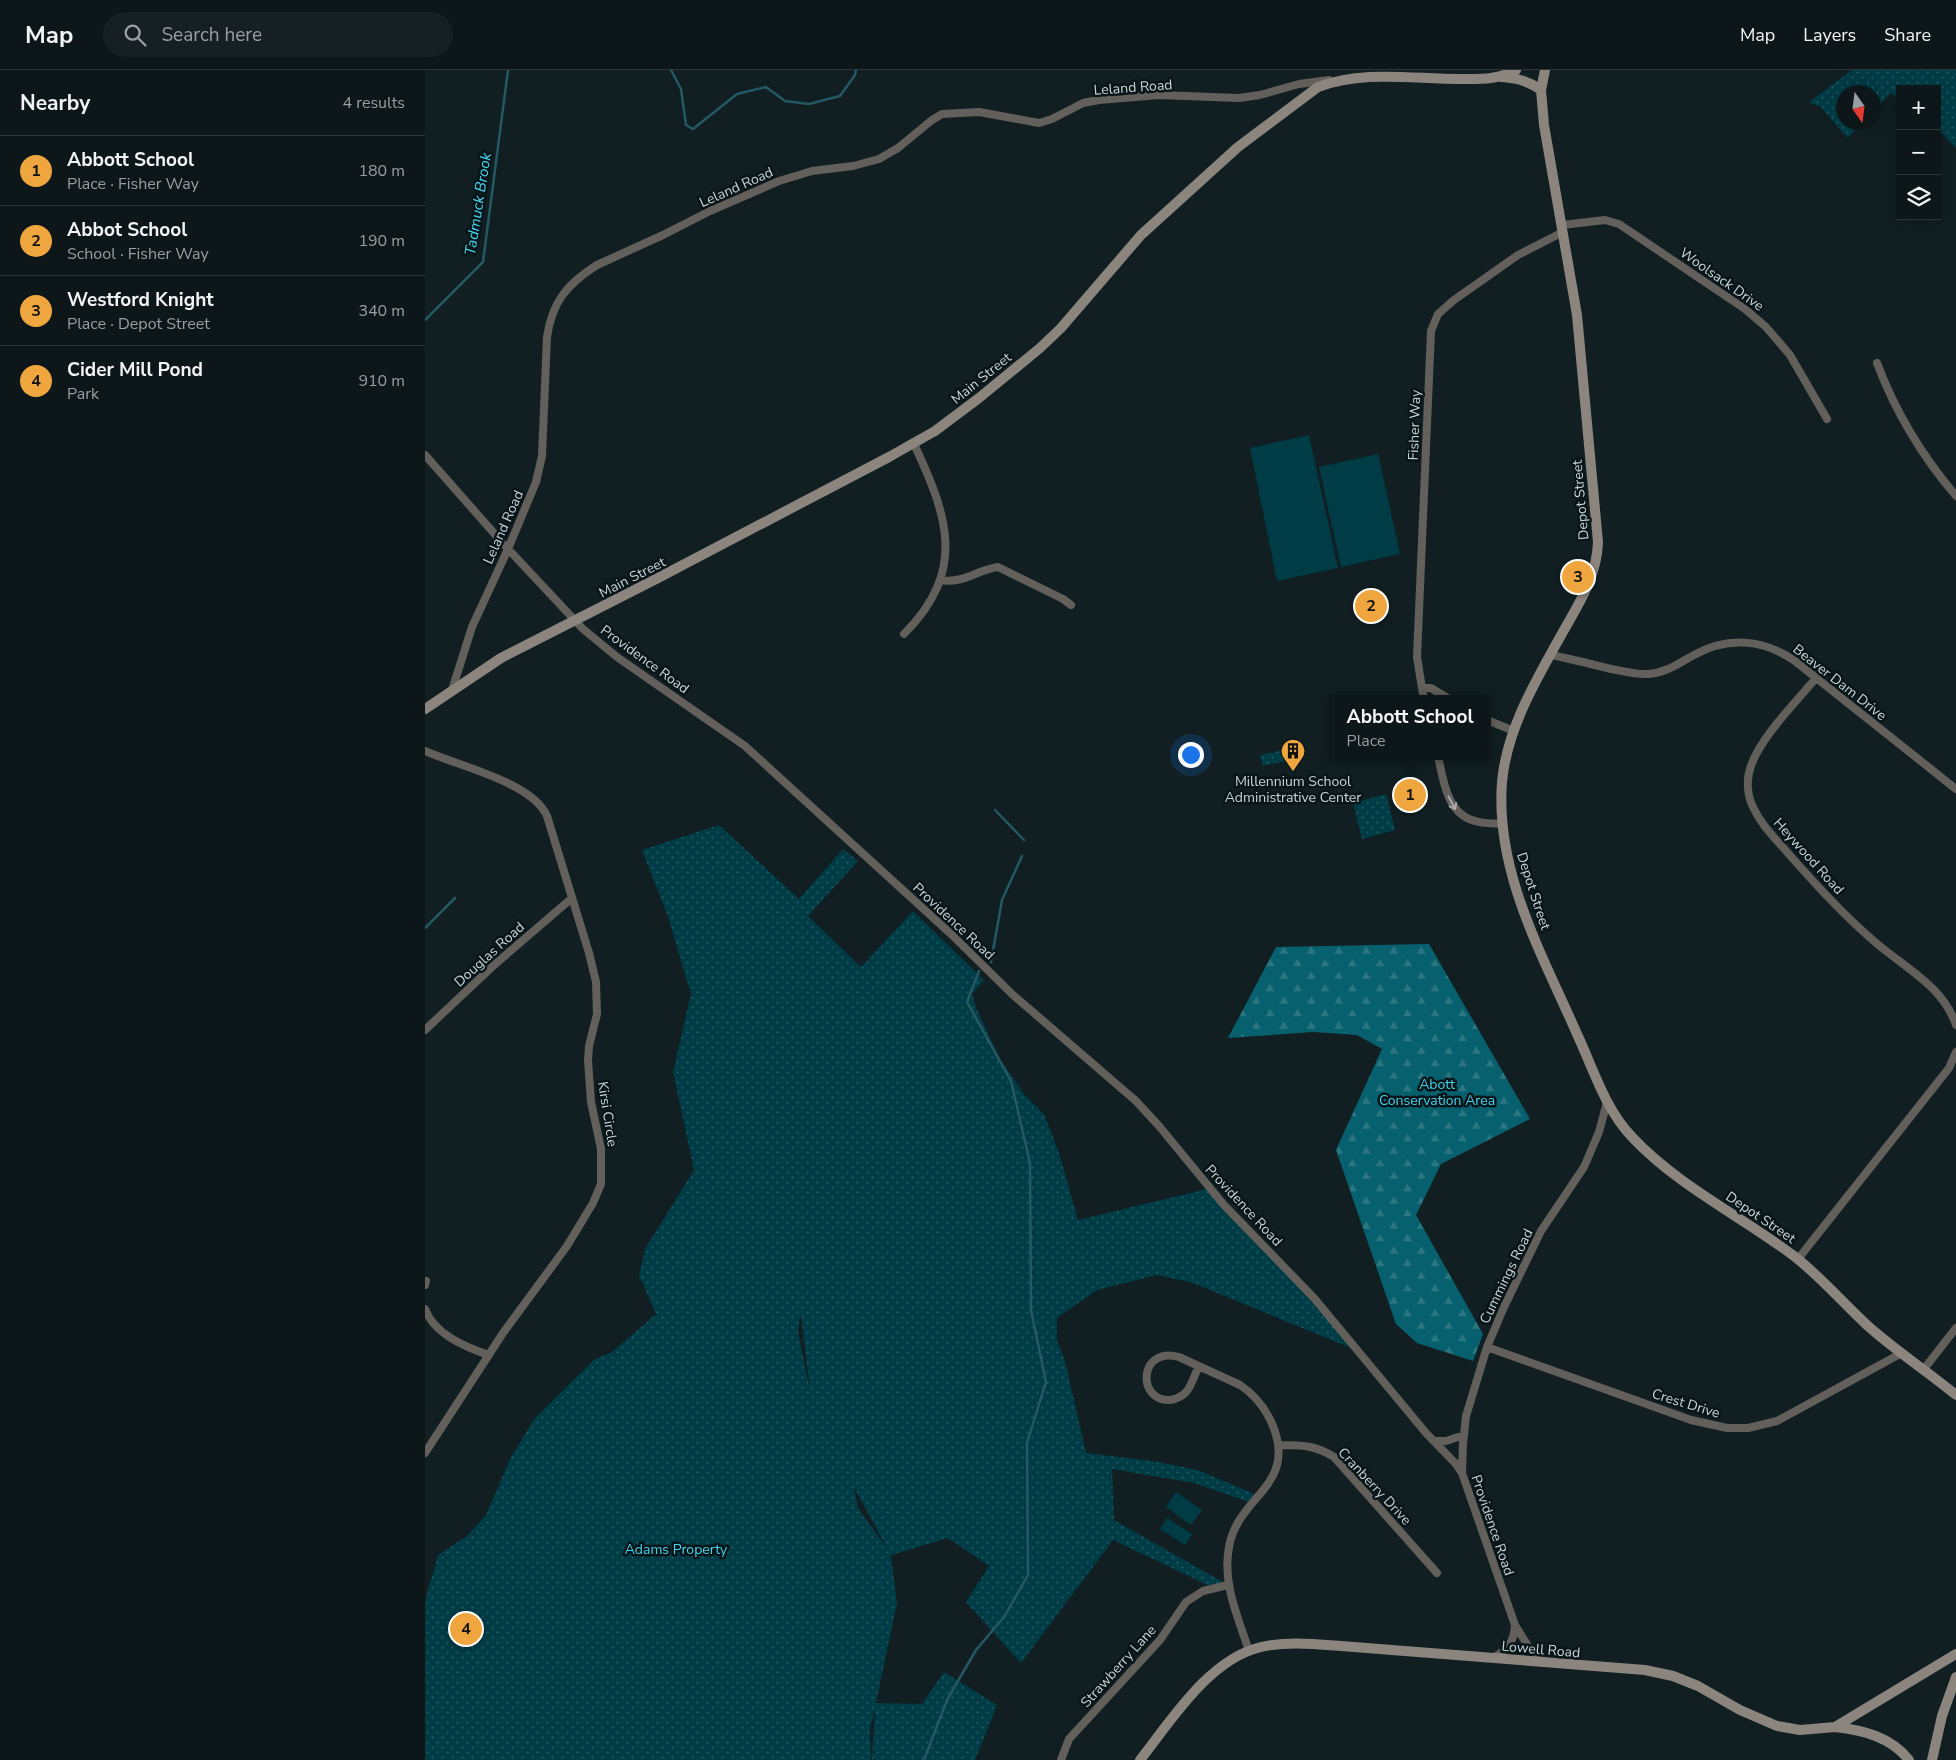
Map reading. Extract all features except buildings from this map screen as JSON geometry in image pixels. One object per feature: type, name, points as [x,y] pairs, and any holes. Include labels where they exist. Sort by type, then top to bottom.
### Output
[{"type":"main road","name":"Main Street","points":[[425,709],[501,658],[914,444],[954,417],[1040,348],[1061,328],[1141,235],[1238,147],[1318,86],[1331,80],[1359,75],[1448,79],[1501,78],[1516,70]]},
{"type":"main road","name":"Depot Street","points":[[1545,70],[1541,90],[1544,125],[1578,328],[1598,548],[1594,569],[1587,589],[1551,655],[1514,731],[1506,756],[1502,782],[1503,824],[1509,868],[1527,921],[1607,1102],[1629,1135],[1656,1161],[1695,1190],[1759,1230],[1798,1259],[1900,1354],[1924,1369],[1956,1394]]},
{"type":"main road","points":[[1501,78],[1517,78],[1541,90]]},
{"type":"main road","name":"Lowell Road","points":[[1140,1760],[1198,1688],[1223,1666],[1249,1651],[1272,1645],[1318,1644],[1645,1670],[1673,1676],[1697,1686],[1741,1710],[1777,1726],[1800,1730],[1835,1727],[1956,1654]]},
{"type":"main road","points":[[1932,1760],[1942,1716],[1956,1676]]},
{"type":"main road","points":[[1835,1727],[1879,1737],[1898,1749],[1909,1760]]},
{"type":"street","name":"Leland Road","points":[[453,690],[472,627],[508,550],[536,482],[542,456],[547,337],[550,318],[564,293],[573,282],[597,265],[663,235],[709,211],[779,181],[812,171],[853,166],[879,159],[898,148],[942,114],[979,112],[1039,123],[1052,119],[1083,103],[1099,100],[1159,96],[1239,98],[1260,96],[1306,83],[1331,80]]},
{"type":"street","name":"Woolsack Drive","points":[[1562,229],[1599,220],[1612,221],[1636,234],[1745,310],[1766,327],[1790,355],[1827,419]]},
{"type":"street","name":"Fisher Way","points":[[1423,695],[1417,653],[1432,326],[1436,317],[1444,308],[1499,267],[1562,229]]},
{"type":"street","points":[[1877,363],[1895,406],[1915,441],[1956,496]]},
{"type":"street","points":[[904,634],[924,610],[940,580],[945,566],[946,550],[944,522],[932,482],[914,444]]},
{"type":"street","name":"Providence Road","points":[[425,455],[508,550],[583,629],[617,656],[745,746],[951,934],[1012,994],[1136,1101],[1224,1204],[1314,1298],[1434,1441],[1456,1464],[1462,1473],[1515,1625],[1528,1646],[1545,1663]]},
{"type":"street","points":[[940,580],[958,581],[999,567],[1063,599],[1071,605]]},
{"type":"street","name":"Beaver Dam Drive","points":[[1551,655],[1633,674],[1649,674],[1665,671],[1712,647],[1747,641],[1766,645],[1779,651],[1816,678],[1956,789]]},
{"type":"street","name":"Heywood Road","points":[[1816,678],[1767,737],[1754,758],[1749,774],[1748,791],[1752,806],[1767,829],[1851,920],[1877,944],[1923,979],[1937,993],[1952,1015],[1956,1026]]},
{"type":"street","points":[[1422,688],[1431,688],[1442,695]]},
{"type":"street","points":[[1491,722],[1514,731]]},
{"type":"street","name":"Kirsi Circle","points":[[425,751],[450,762],[489,775],[525,792],[540,803],[547,816],[596,982],[597,1011],[589,1046],[588,1061],[591,1102],[601,1149],[601,1184],[593,1203],[567,1246],[489,1355],[425,1454]]},
{"type":"street","points":[[1439,760],[1447,793],[1456,810],[1464,817],[1474,821],[1503,824]]},
{"type":"street","name":"Douglas Road","points":[[425,1030],[493,966],[572,898]]},
{"type":"street","points":[[1798,1259],[1949,1068],[1956,1052]]},
{"type":"street","name":"Cummings Road","points":[[1462,1473],[1466,1416],[1487,1347],[1504,1306],[1541,1231],[1584,1167],[1599,1132],[1607,1102]]},
{"type":"street","points":[[425,1309],[430,1320],[443,1332],[468,1347],[489,1355]]},
{"type":"street","points":[[1924,1369],[1956,1328]]},
{"type":"street","name":"Crest Drive","points":[[1487,1347],[1691,1420],[1714,1426],[1741,1428],[1760,1426],[1777,1421],[1900,1354]]},
{"type":"street","points":[[1199,1366],[1187,1391],[1174,1399],[1167,1400],[1154,1395],[1147,1383],[1148,1369],[1157,1358],[1164,1355],[1179,1357],[1199,1366],[1240,1385],[1255,1396],[1272,1423],[1279,1445],[1277,1467],[1273,1478],[1241,1517],[1233,1532],[1228,1555],[1228,1585],[1249,1651]]},
{"type":"street","points":[[1434,1441],[1446,1441],[1464,1435]]},
{"type":"street","name":"Cranberry Drive","points":[[1279,1445],[1311,1446],[1321,1449],[1334,1457],[1437,1573]]},
{"type":"street","name":"Strawberry Lane","points":[[1061,1760],[1069,1739],[1160,1640],[1186,1602],[1203,1591],[1228,1585]]},
{"type":"street","points":[[1491,1659],[1509,1647],[1514,1637],[1515,1625]]},
{"type":"green space","points":[[1852,70],[1956,70],[1956,148],[1941,132],[1941,85],[1896,85],[1896,97],[1891,93],[1881,103],[1881,85],[1836,85],[1836,125],[1821,107],[1809,102]]},
{"type":"green space","points":[[1840,130],[1855,130],[1847,138]]},
{"type":"green space","points":[[1309,435],[1338,568],[1277,581],[1250,448]]},
{"type":"green space","points":[[1378,454],[1400,554],[1341,567],[1319,467]]},
{"type":"green space","points":[[1283,750],[1285,761],[1263,766],[1260,755]]},
{"type":"green space","points":[[1386,794],[1395,830],[1362,839],[1353,803]]},
{"type":"green space","name":"Adams Property","points":[[719,825],[799,899],[843,849],[858,861],[808,916],[861,967],[913,911],[984,980],[972,994],[977,1010],[1000,1059],[1024,1094],[1044,1114],[1059,1153],[1078,1220],[1211,1188],[1358,1351],[1193,1283],[1157,1275],[1097,1290],[1057,1318],[1057,1341],[1065,1361],[1086,1453],[1153,1461],[1198,1470],[1259,1496],[1252,1503],[1194,1483],[1112,1469],[1114,1520],[1228,1585],[1214,1588],[1113,1540],[1021,1663],[966,1602],[989,1566],[948,1538],[891,1555],[897,1603],[876,1703],[922,1704],[944,1672],[997,1705],[975,1760],[872,1760],[875,1709],[870,1728],[871,1760],[425,1760],[425,1601],[438,1555],[467,1536],[486,1515],[511,1457],[535,1418],[595,1359],[612,1352],[656,1314],[639,1275],[645,1249],[694,1170],[673,1072],[691,994],[668,917],[642,850]],"holes":[[[801,1317],[810,1390],[798,1332]],[[854,1487],[888,1550],[858,1508]]]},
{"type":"green space","name":"Abott Conservation Area","points":[[1429,944],[1530,1119],[1441,1164],[1416,1215],[1483,1334],[1473,1361],[1417,1343],[1396,1324],[1336,1150],[1382,1049],[1357,1035],[1313,1032],[1228,1038],[1276,947]]},
{"type":"green space","points":[[1176,1492],[1202,1510],[1191,1525],[1166,1507]]},
{"type":"green space","points":[[1167,1518],[1192,1534],[1185,1545],[1160,1529]]},
{"type":"waterway","name":"Tadmuck Brook","points":[[425,320],[483,262],[508,70]]},
{"type":"waterway","points":[[671,70],[681,89],[686,125],[693,129],[737,94],[766,87],[785,101],[809,104],[840,96],[855,75],[856,70]]},
{"type":"waterway","points":[[995,810],[1024,840]]},
{"type":"waterway","points":[[991,962],[1002,900],[1022,856]]},
{"type":"waterway","points":[[425,928],[455,898]]},
{"type":"waterway","points":[[924,1760],[947,1700],[976,1650],[1004,1617],[1028,1575],[1027,1443],[1046,1382],[1031,1310],[1030,1163],[1011,1081],[967,1002],[979,971]]},
{"type":"place","name":"Westford Knight","points":[[1578,577]]},
{"type":"place","name":"Abbot School","points":[[1371,606]]},
{"type":"place","name":"Millennium School Administrative Center","points":[[1293,772]]},
{"type":"place","name":"Abbott School","points":[[1410,795]]},
{"type":"place","name":"Cider Mill Pond","points":[[466,1629]]}]
